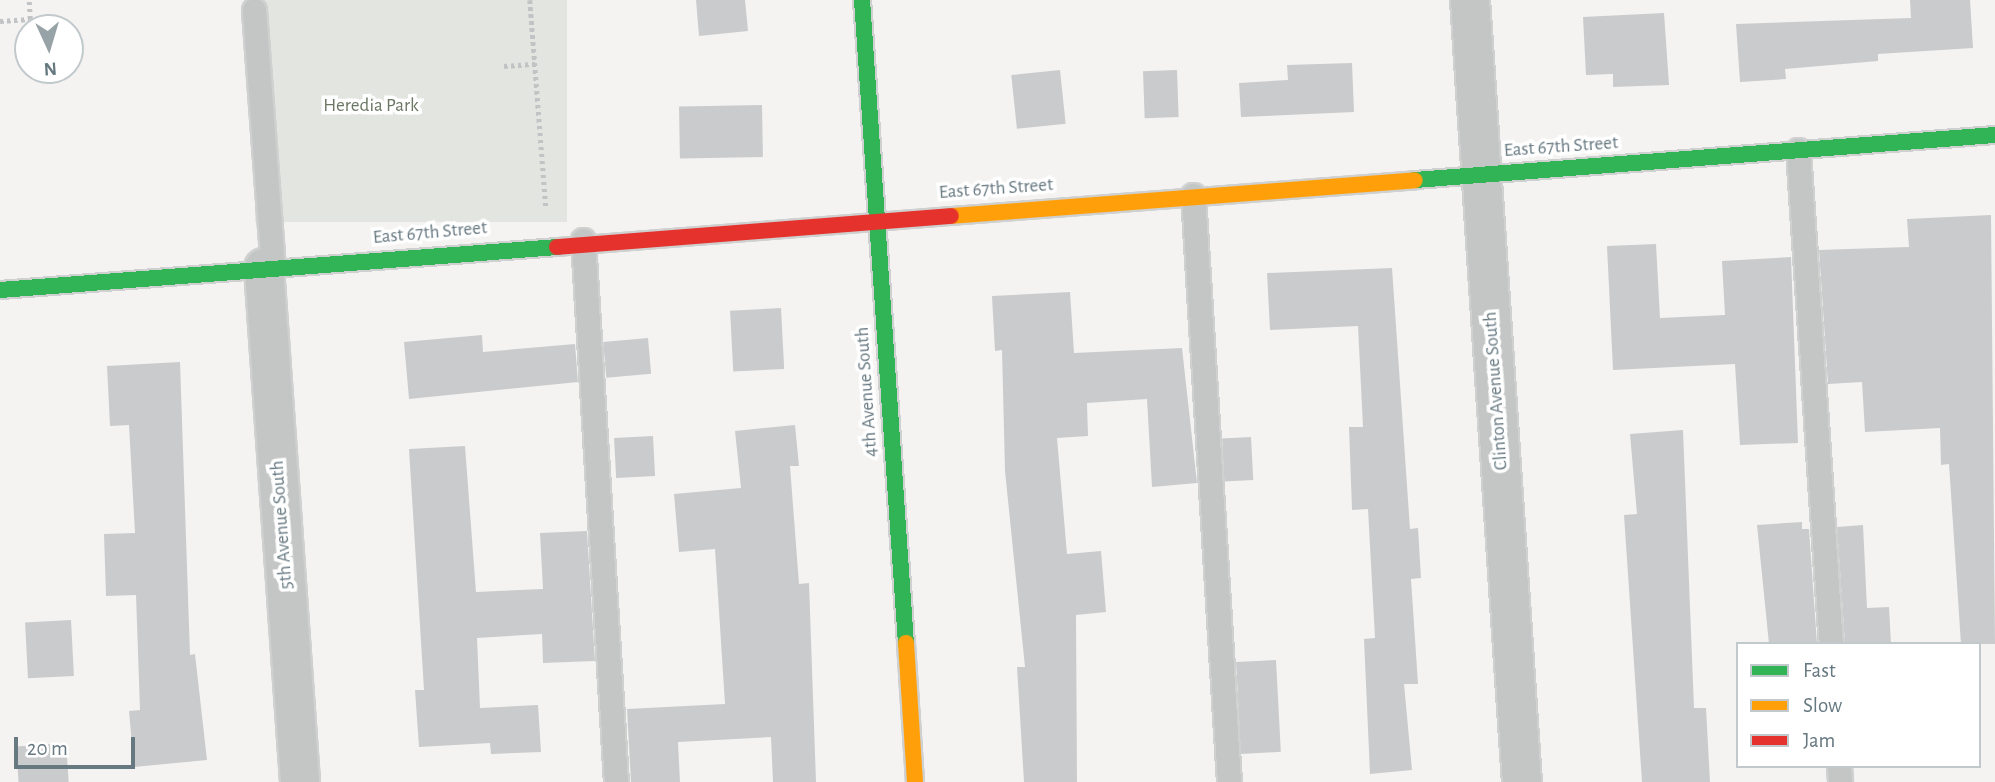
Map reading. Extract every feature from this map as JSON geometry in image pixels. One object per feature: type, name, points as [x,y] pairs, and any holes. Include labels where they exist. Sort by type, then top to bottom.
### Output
[{"type":"street","name":"4th Avenue South","points":[[862,0],[915,782]]},
{"type":"street","name":"Clinton Avenue South","points":[[1470,0],[1522,782]]},
{"type":"street","name":"East 67th Street","points":[[0,290],[583,240],[1995,135]]},
{"type":"street","name":"5th Avenue South","points":[[269,268],[300,782]]},
{"type":"lane","points":[[254,10],[269,268]]},
{"type":"lane","points":[[1798,150],[1831,642]]},
{"type":"lane","points":[[1193,195],[1229,782]]},
{"type":"lane","points":[[583,240],[616,782]]},
{"type":"path","points":[[0,21],[30,19],[29,0]]},
{"type":"path","points":[[530,0],[547,211]]},
{"type":"path","points":[[504,66],[535,64]]},
{"type":"green space","name":"Heredia Park","points":[[255,0],[567,0],[567,222],[255,222]]},
{"type":"building","points":[[696,0],[745,0],[748,31],[699,36]]},
{"type":"building","points":[[1910,0],[1970,0],[1973,48],[1878,54],[1878,61],[1785,69],[1786,79],[1740,82],[1736,24],[1911,18]]},
{"type":"building","points":[[1664,13],[1669,85],[1613,87],[1613,74],[1586,75],[1583,17]]},
{"type":"building","points":[[1352,63],[1354,112],[1241,117],[1239,83],[1288,80],[1287,65]]},
{"type":"building","points":[[1060,70],[1066,124],[1017,129],[1011,75]]},
{"type":"building","points":[[1177,70],[1179,117],[1145,118],[1143,71]]},
{"type":"building","points":[[762,105],[763,157],[680,158],[679,106]]},
{"type":"building","points":[[1991,215],[1995,644],[1961,642],[1949,464],[1941,465],[1940,428],[1865,432],[1862,382],[1828,384],[1819,250],[1909,247],[1907,219]]},
{"type":"building","points":[[1656,244],[1660,318],[1725,315],[1722,261],[1791,257],[1798,443],[1740,445],[1735,364],[1613,370],[1607,246]]},
{"type":"building","points":[[1392,268],[1410,529],[1418,528],[1421,578],[1411,579],[1418,684],[1404,684],[1412,770],[1370,774],[1364,639],[1375,638],[1368,509],[1352,510],[1349,427],[1363,427],[1358,326],[1270,330],[1267,273]]},
{"type":"building","points":[[1070,292],[1074,353],[1182,348],[1197,483],[1152,487],[1147,399],[1087,403],[1088,436],[1057,438],[1067,554],[1101,551],[1106,612],[1076,615],[1077,782],[1024,782],[1017,667],[1025,667],[1005,471],[1002,350],[995,351],[992,296]]},
{"type":"building","points":[[781,308],[784,369],[733,372],[730,311]]},
{"type":"building","points":[[482,335],[483,352],[575,344],[578,382],[409,399],[404,342]]},
{"type":"building","points":[[648,338],[651,374],[606,378],[603,342]]},
{"type":"building","points":[[180,362],[190,655],[195,654],[207,760],[134,767],[129,711],[140,710],[136,595],[106,596],[104,534],[135,533],[129,425],[110,426],[107,366]]},
{"type":"building","points":[[795,425],[799,466],[790,466],[799,584],[809,583],[816,782],[773,782],[771,737],[678,742],[680,782],[631,782],[627,709],[725,704],[715,549],[679,552],[674,494],[741,488],[735,431]]},
{"type":"building","points":[[1683,430],[1694,708],[1706,708],[1710,782],[1642,782],[1624,515],[1637,514],[1630,434]]},
{"type":"building","points":[[653,436],[655,476],[616,478],[614,438]]},
{"type":"building","points":[[1251,437],[1253,480],[1224,481],[1222,439]]},
{"type":"building","points":[[465,446],[476,592],[543,589],[540,533],[587,531],[595,661],[543,663],[542,634],[477,638],[480,708],[538,705],[541,752],[491,754],[490,743],[419,747],[415,690],[424,690],[409,449]]},
{"type":"building","points":[[1802,522],[1802,529],[1809,529],[1817,642],[1769,642],[1757,525]]},
{"type":"building","points":[[1863,525],[1867,608],[1889,607],[1891,642],[1845,642],[1837,527]]},
{"type":"building","points":[[71,620],[74,676],[28,678],[25,622]]},
{"type":"building","points":[[1276,660],[1281,752],[1241,754],[1236,662]]},
{"type":"building","points":[[66,743],[69,782],[19,782],[16,746]]},
{"type":"traffic: fast","points":[[862,0],[906,643]]},
{"type":"traffic: fast","points":[[1415,180],[1995,135]]},
{"type":"traffic: fast","points":[[0,290],[557,247]]},
{"type":"traffic: slow","points":[[951,216],[1415,180]]},
{"type":"traffic: slow","points":[[906,643],[915,782]]},
{"type":"traffic: jam","points":[[557,247],[951,216]]}]
